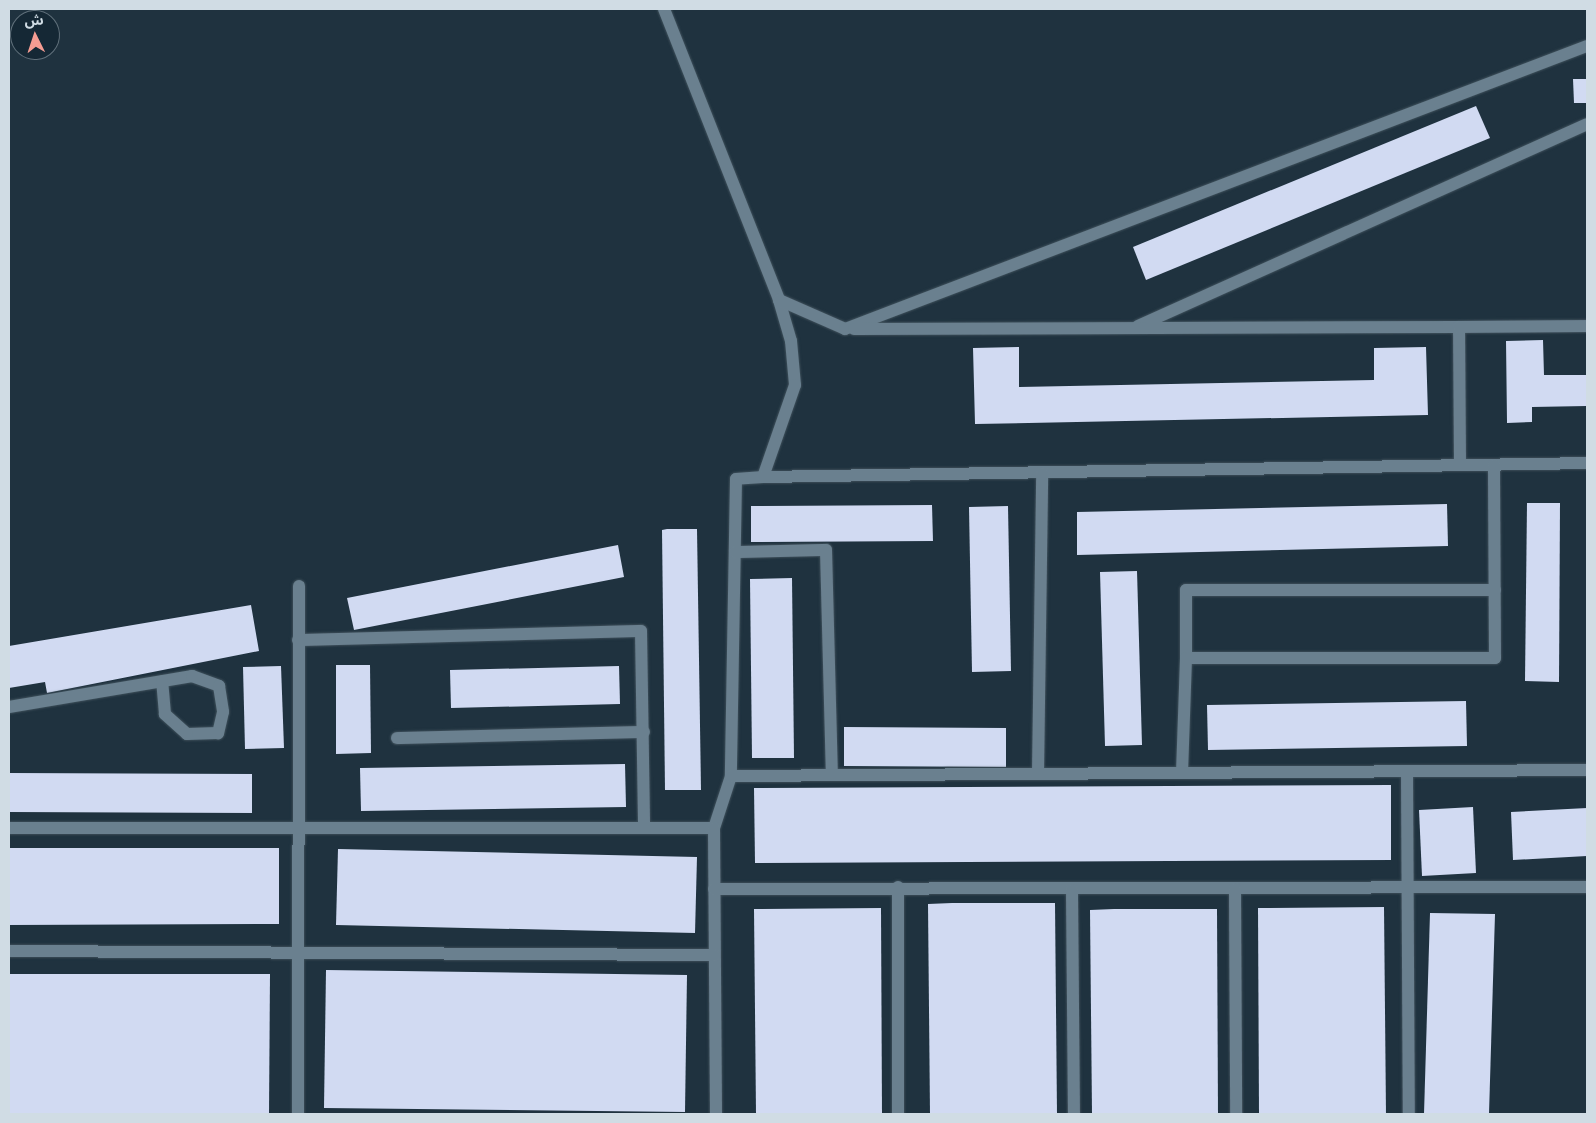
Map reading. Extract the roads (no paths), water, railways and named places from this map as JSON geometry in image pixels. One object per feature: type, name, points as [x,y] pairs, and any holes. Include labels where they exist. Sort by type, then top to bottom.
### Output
[{"type":"street","points":[[664,9],[779,300],[792,341],[795,385],[763,477]]},
{"type":"street","points":[[669,21],[674,9]]},
{"type":"street","points":[[846,329],[1587,46]]},
{"type":"street","points":[[1134,328],[1587,124]]},
{"type":"street","points":[[779,300],[846,329],[1587,326]]},
{"type":"street","points":[[1459,327],[1460,465]]},
{"type":"street","points":[[716,1114],[714,828],[731,776],[736,479],[763,477],[1587,464]]},
{"type":"street","points":[[1186,658],[1495,658],[1494,465]]},
{"type":"street","points":[[1038,774],[1042,473]]},
{"type":"street","points":[[735,552],[826,550],[832,775]]},
{"type":"street","points":[[298,1114],[297,828],[299,586]]},
{"type":"street","points":[[1182,773],[1186,590],[1495,590]]},
{"type":"street","points":[[298,640],[641,631],[644,827]]},
{"type":"street","points":[[9,707],[162,681],[192,676],[220,686],[223,712],[218,733],[186,734],[165,714],[162,681]]},
{"type":"street","points":[[397,738],[644,732]]},
{"type":"street","points":[[731,776],[1587,770]]},
{"type":"street","points":[[1407,771],[1409,1114]]},
{"type":"street","points":[[9,828],[714,828]]},
{"type":"street","points":[[714,889],[898,887],[1072,890],[1587,887]]},
{"type":"street","points":[[898,887],[898,1114]]},
{"type":"street","points":[[1235,889],[1236,1114]]},
{"type":"street","points":[[1072,890],[1074,1114]]},
{"type":"street","points":[[9,951],[714,954]]}]
